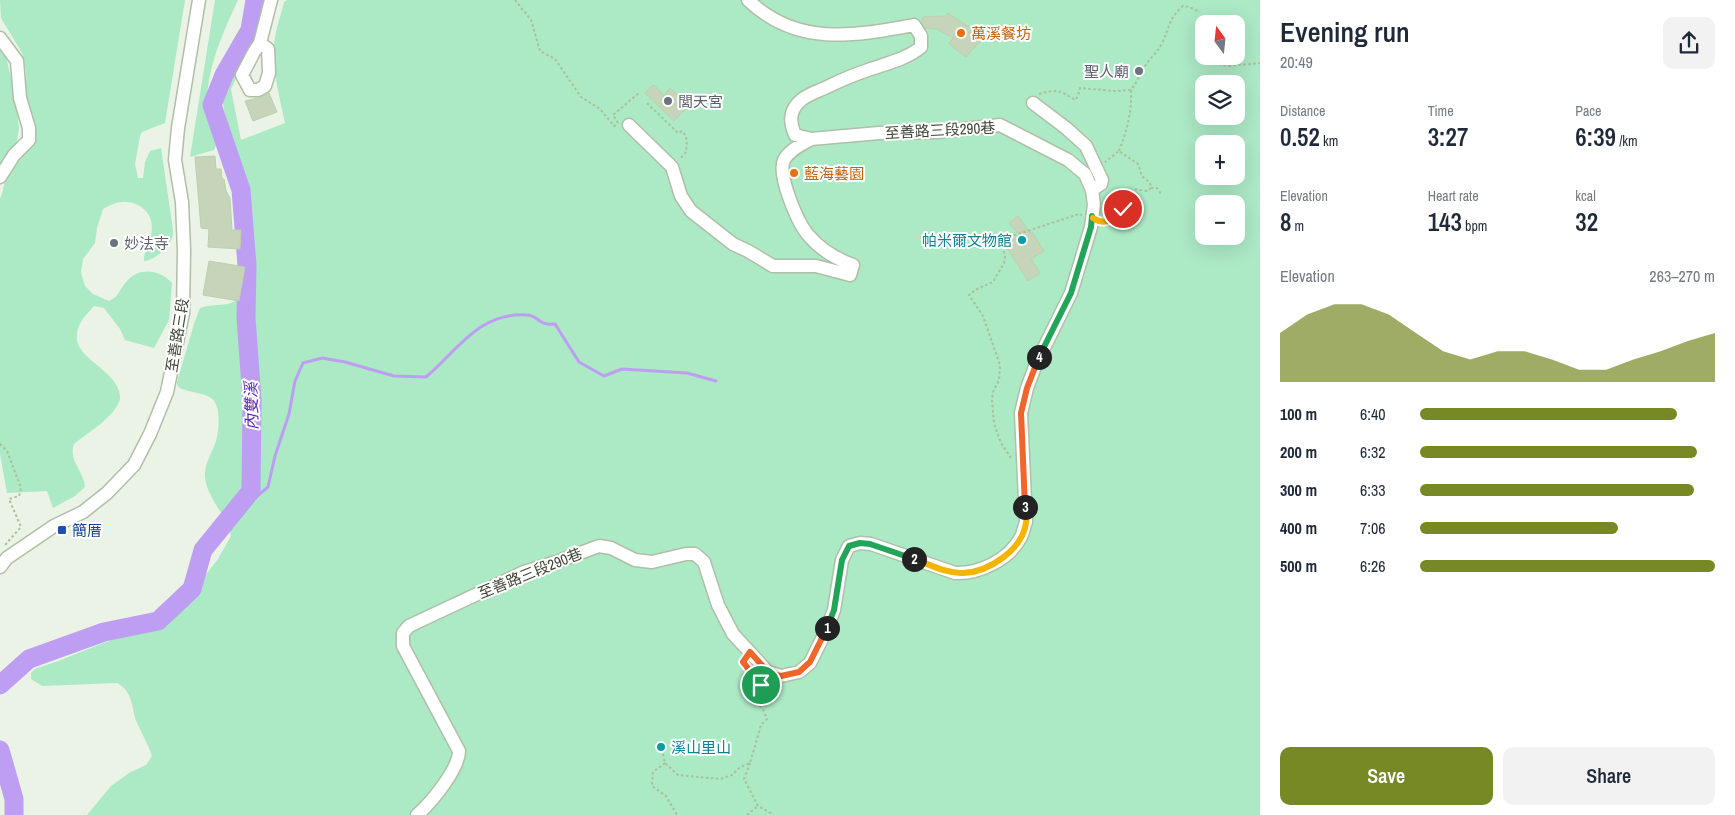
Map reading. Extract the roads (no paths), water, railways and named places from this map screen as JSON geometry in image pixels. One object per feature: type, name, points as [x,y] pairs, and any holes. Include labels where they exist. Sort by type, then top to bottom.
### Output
[{"type":"street","name":"至善路三段","points":[[4,562],[54,526],[83,512],[108,493],[134,465],[150,434],[167,392],[183,313],[184,250],[182,202],[175,160],[178,128],[200,0]]},
{"type":"street","points":[[260,43],[271,0]]},
{"type":"street","points":[[748,0],[765,14],[786,26],[808,32],[840,35],[876,32],[914,24],[921,36],[921,47],[916,51],[849,77],[807,96],[798,103],[792,113],[790,123],[795,135],[811,139]]},
{"type":"street","points":[[0,38],[17,61],[20,98],[29,128],[29,140],[14,155],[0,177]]},
{"type":"street","points":[[1033,103],[1086,146],[1102,180],[1101,184],[1092,190]]},
{"type":"street","points":[[624,124],[672,167],[681,196],[691,211],[732,244],[773,266],[816,266],[850,275],[854,265],[842,261],[827,252],[807,234],[785,189],[781,170],[783,161],[789,152],[811,139]]},
{"type":"street","name":"至善路三段290巷","points":[[417,815],[430,803],[455,766],[459,757],[459,751],[403,646],[403,634],[409,626],[524,572],[599,546],[611,548],[635,560],[652,562],[686,554],[695,554],[704,562],[718,605],[733,634],[768,672],[781,676],[799,672],[810,662],[834,610],[842,560],[849,546],[860,543],[870,544],[955,573],[963,573],[979,571],[1002,558],[1020,538],[1026,522],[1021,413],[1027,388],[1036,364],[1071,293],[1091,227],[1094,205],[1092,190],[1086,174],[1077,166],[1000,125],[937,132],[879,133],[811,139]]},
{"type":"waterway","name":"內雙溪","points":[[0,685],[29,659],[104,632],[158,621],[192,589],[203,550],[251,491],[252,400],[246,318],[247,265],[241,190],[212,105],[224,75],[250,30],[255,0]]},
{"type":"waterway","points":[[225,523],[268,487],[275,456],[289,414],[295,381],[303,363],[322,358],[345,362],[394,376],[426,377],[482,326],[510,316],[531,315],[541,322],[555,324],[579,362],[604,376],[622,369],[687,373],[716,381]]},
{"type":"waterway","name":"內雙溪","points":[[0,750],[14,799],[14,815]]},
{"type":"place","name":"萬溪餐坊","points":[[961,33]]},
{"type":"place","name":"聖人廟","points":[[1139,71]]},
{"type":"place","name":"閭天宮","points":[[668,101]]},
{"type":"place","name":"藍海藝園","points":[[794,173]]},
{"type":"place","name":"帕米爾文物館","points":[[1022,240]]},
{"type":"place","name":"妙法寺","points":[[114,243]]},
{"type":"place","name":"簡厝","points":[[62,530]]},
{"type":"place","name":"溪山里山","points":[[661,747]]}]
